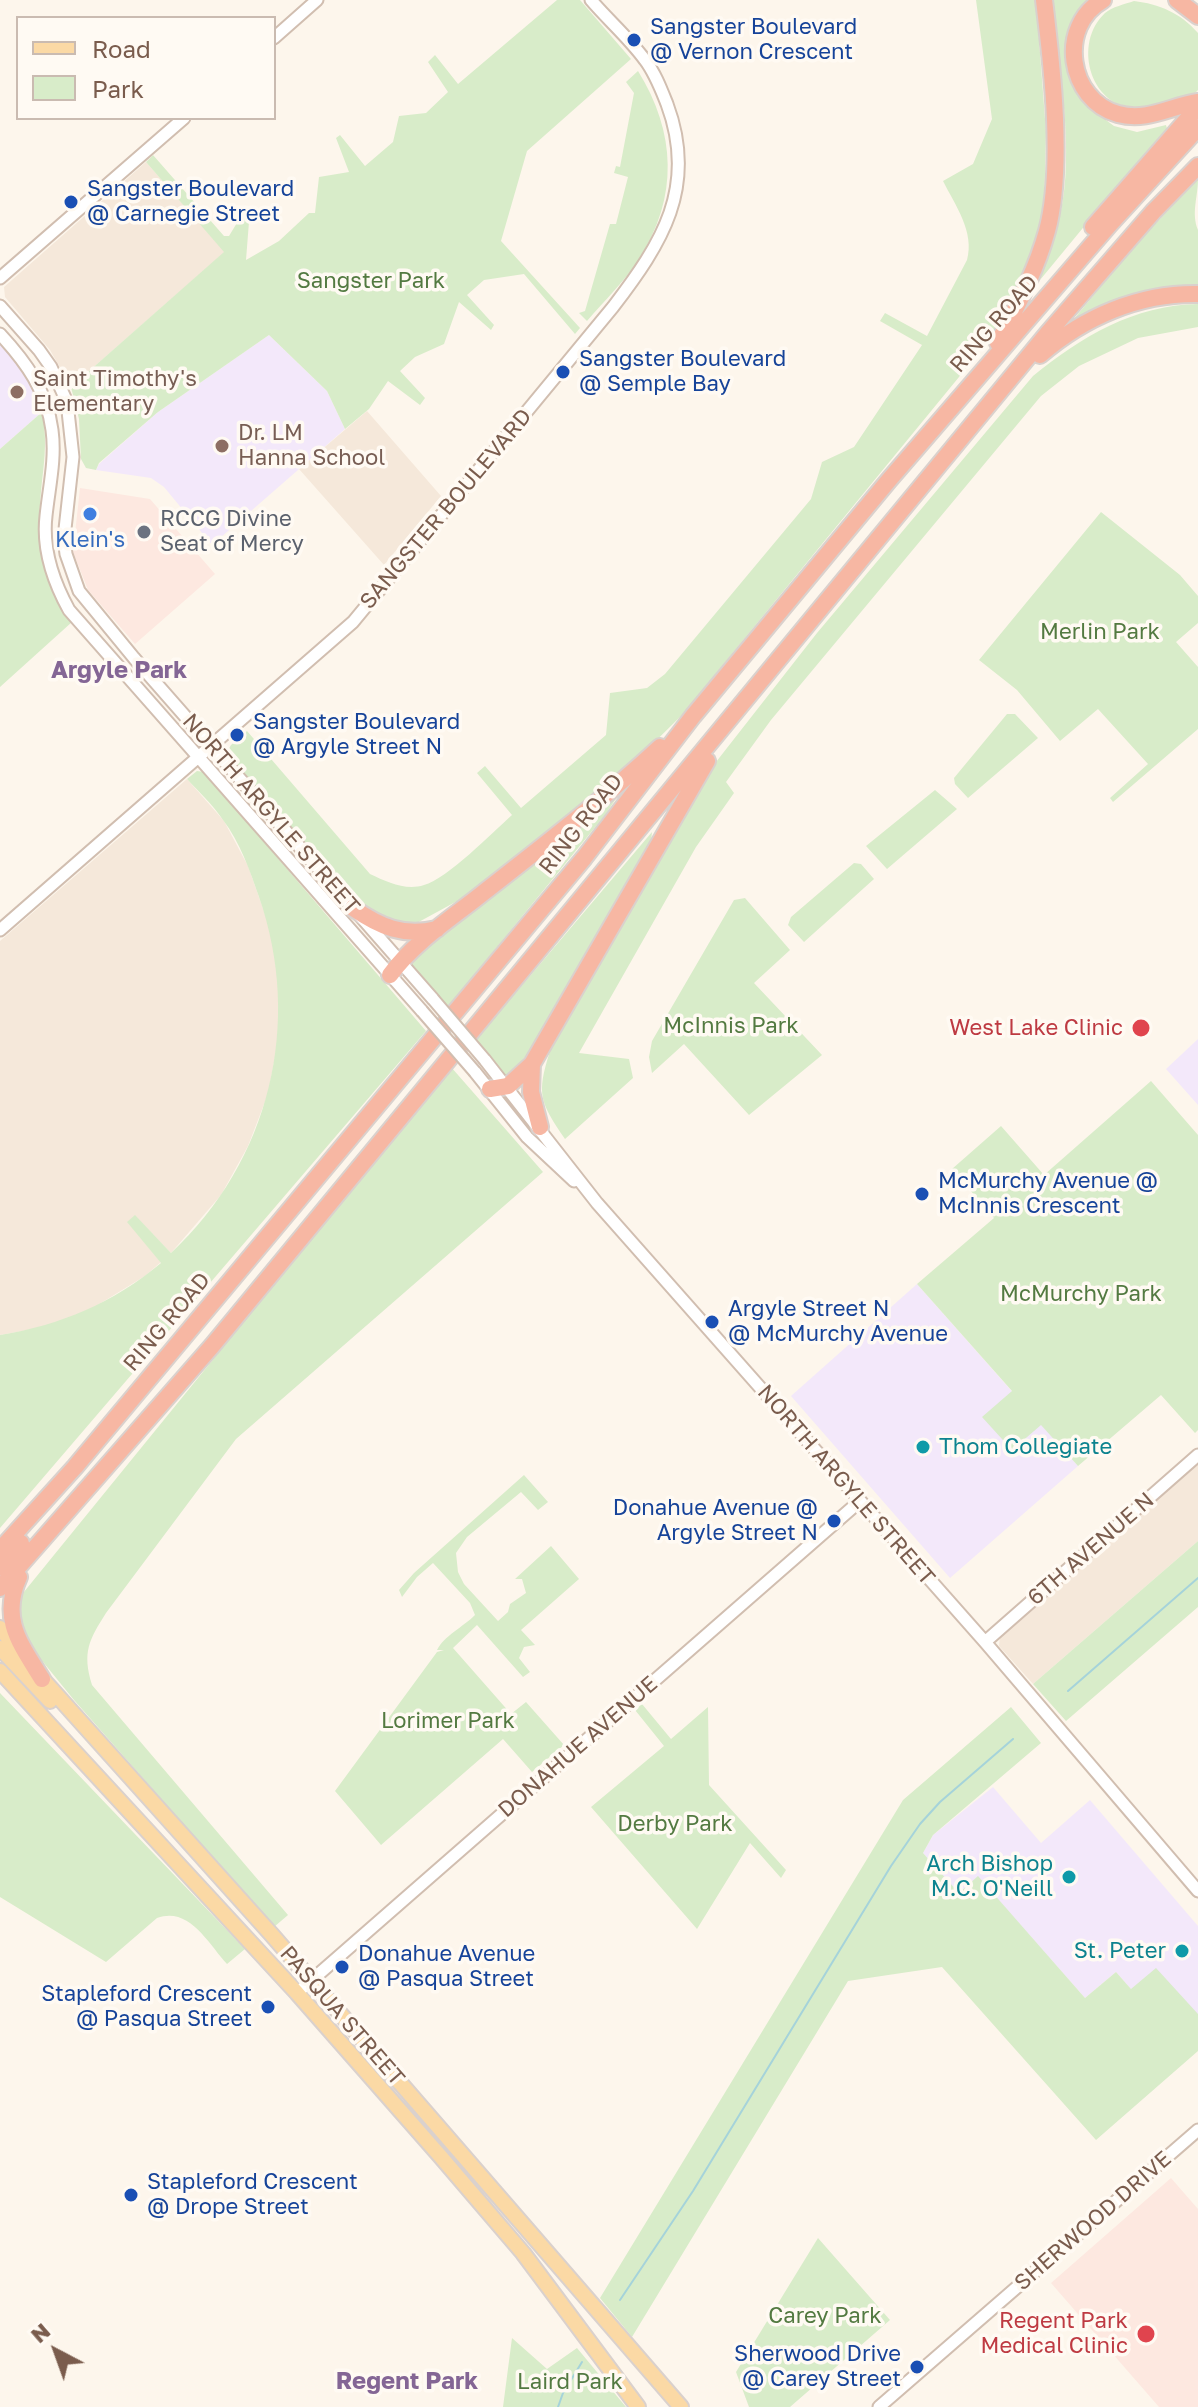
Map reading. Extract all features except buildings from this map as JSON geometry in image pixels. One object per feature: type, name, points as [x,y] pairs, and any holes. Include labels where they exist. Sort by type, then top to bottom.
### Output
[{"type":"highway","points":[[983,370],[1029,284],[1048,229],[1055,157],[1044,0]]},
{"type":"highway","points":[[1103,0],[1095,4],[1083,19],[1074,38],[1073,57],[1077,77],[1087,93],[1115,114],[1134,117],[1198,104]]},
{"type":"highway","points":[[1177,0],[1198,16]]},
{"type":"highway","points":[[1190,0],[1198,10]]},
{"type":"highway","points":[[983,370],[1084,238],[1198,104]]},
{"type":"highway","name":"RING ROAD","points":[[0,1550],[75,1467],[584,858],[693,716],[983,370],[1198,128]]},
{"type":"highway","points":[[0,1588],[212,1346],[879,535],[1153,212],[1198,166]]},
{"type":"highway","points":[[1011,379],[1055,342],[1100,315],[1144,300],[1198,294]]},
{"type":"highway","points":[[490,1089],[508,1086],[532,1064],[685,795],[739,708]]},
{"type":"highway","points":[[395,968],[439,929],[617,787],[693,716]]},
{"type":"highway","points":[[353,908],[376,924],[396,931],[420,933],[439,929]]},
{"type":"highway","points":[[532,1064],[531,1092],[540,1127]]},
{"type":"highway","points":[[0,1540],[75,1467]]},
{"type":"highway","points":[[0,1567],[56,1501],[75,1467]]},
{"type":"highway","points":[[38,1547],[15,1582],[6,1608],[12,1632],[42,1679]]},
{"type":"main road","name":"PASQUA STREET","points":[[0,1628],[311,1980],[681,2407]]},
{"type":"main road","points":[[0,1648],[68,1719],[96,1739]]},
{"type":"main road","name":"PASQUA STREET","points":[[0,1671],[297,1993],[523,2253],[638,2407]]},
{"type":"main road","points":[[0,1678],[20,1694]]},
{"type":"street","points":[[276,36],[317,0]]},
{"type":"street","name":"SANGSTER BOULEVARD","points":[[0,930],[353,622],[613,307],[648,260],[673,204],[678,175],[674,123],[645,60],[591,0]]},
{"type":"street","points":[[0,278],[182,120]]},
{"type":"street","name":"NORTH ARGYLE STREET","points":[[0,306],[45,358],[67,402],[73,457],[64,538],[66,554],[79,591],[353,908],[422,1011],[527,1137],[597,1203]]},
{"type":"street","name":"NORTH ARGYLE STREET","points":[[0,334],[29,368],[48,408],[53,461],[45,544],[52,576],[69,610],[395,968],[433,999],[508,1086],[597,1203],[985,1642],[1198,1891]]},
{"type":"street","name":"6TH AVENUE N","points":[[985,1642],[1198,1455]]},
{"type":"street","name":"DONAHUE AVENUE","points":[[297,1993],[860,1501]]},
{"type":"street","name":"SHERWOOD DRIVE","points":[[879,2407],[1198,2130]]},
{"type":"shaded area","points":[[146,162],[225,252],[71,387],[50,350],[5,297],[4,287]]},
{"type":"shaded area","name":"Dr. LM Hanna School","points":[[269,335],[327,391],[345,429],[212,545],[164,487],[151,478],[96,470],[158,412]]},
{"type":"shaded area","name":"Saint Timothy's Elementary","points":[[0,342],[20,365],[42,412],[0,449]]},
{"type":"shaded area","points":[[367,411],[441,496],[384,565],[299,469]]},
{"type":"shaded area","points":[[80,488],[150,499],[215,574],[135,644],[88,590],[73,552]]},
{"type":"shaded area","points":[[187,779],[224,821],[248,866],[272,934],[278,983],[279,1036],[268,1094],[248,1146],[221,1195],[171,1253],[135,1216],[128,1222],[161,1262],[145,1276],[88,1311],[40,1328],[0,1335],[0,941]]},
{"type":"shaded area","points":[[1198,1039],[1198,1105],[1166,1069]]},
{"type":"shaded area","points":[[917,1284],[1078,1466],[950,1578],[791,1396]]},
{"type":"shaded area","points":[[1198,1462],[1198,1541],[1033,1684],[999,1646],[1000,1635]]},
{"type":"shaded area","points":[[993,1787],[1041,1843],[1090,1800],[1198,1926],[1198,2037],[1183,2049],[1116,1972],[1085,1998],[978,1877],[959,1894],[923,1853],[933,1835]]},
{"type":"shaded area","points":[[1171,2178],[1198,2209],[1198,2407],[1159,2407],[1051,2283]]},
{"type":"green space","name":"Sangster Park","points":[[557,0],[580,0],[631,59],[527,151],[501,241],[580,328],[575,334],[524,274],[484,280],[467,295],[494,325],[491,330],[459,302],[444,344],[415,357],[400,371],[425,398],[420,405],[388,381],[369,409],[345,429],[327,391],[269,335],[158,412],[99,463],[96,470],[86,468],[81,459],[79,419],[71,387],[224,252],[146,162],[153,155],[224,236],[229,236],[246,208],[250,209],[246,260],[279,241],[309,213],[315,213],[319,177],[349,172],[336,138],[340,135],[365,166],[393,142],[399,116],[426,113],[448,92],[428,62],[435,55],[458,84]]},
{"type":"green space","points":[[976,0],[1036,0],[1046,132],[1044,214],[1031,262],[1004,318],[681,716],[603,793],[472,893],[415,924],[393,925],[356,902],[231,760],[227,752],[231,745],[247,731],[370,874],[390,883],[417,887],[445,874],[512,815],[477,773],[485,766],[521,808],[606,735],[610,693],[647,688],[665,674],[811,499],[822,462],[854,447],[922,345],[880,321],[885,313],[927,336],[967,260],[966,229],[943,181],[973,164],[992,119]]},
{"type":"green space","points":[[1051,0],[1092,0],[1078,15],[1075,88],[1091,109],[1114,126],[1137,132],[1166,125],[1168,132],[1115,189],[1040,280],[1060,215],[1066,164],[1064,108]]},
{"type":"green space","points":[[1134,1],[1169,11],[1198,33],[1198,90],[1195,93],[1158,107],[1135,109],[1119,105],[1106,97],[1097,85],[1088,56],[1095,26],[1108,11]]},
{"type":"green space","points":[[638,71],[651,94],[666,141],[666,188],[652,236],[639,259],[587,321],[579,313],[585,311],[610,224],[616,224],[628,177],[614,173],[616,166],[620,167],[634,93],[626,82]]},
{"type":"green space","points":[[1198,179],[1195,211],[1198,290],[1068,326],[1136,244]]},
{"type":"green space","points":[[1198,304],[1198,327],[1138,338],[1079,366],[1041,396],[771,720],[726,782],[734,793],[696,847],[579,1053],[629,1059],[633,1078],[565,1139],[543,1098],[543,1078],[550,1051],[676,825],[716,762],[817,633],[1033,376],[1089,336],[1130,317],[1152,310]]},
{"type":"green space","points":[[42,412],[45,446],[39,521],[42,555],[52,587],[72,622],[0,687],[0,449]]},
{"type":"green space","name":"Merlin Park","points":[[1101,512],[1180,575],[1198,596],[1198,623],[1176,642],[1198,667],[1198,729],[1113,802],[1110,798],[1148,764],[1098,709],[1060,741],[1017,690],[979,660]]},
{"type":"green space","points":[[1007,714],[1015,714],[1038,738],[968,798],[955,784],[954,778]]},
{"type":"green space","points":[[197,771],[204,772],[426,1031],[0,1528],[0,1335],[44,1325],[85,1310],[124,1290],[161,1263],[127,1222],[135,1215],[171,1253],[205,1216],[233,1176],[254,1133],[269,1088],[277,1041],[278,993],[272,945],[259,897],[239,847],[219,814],[187,779]]},
{"type":"green space","points":[[935,790],[957,809],[887,869],[866,846]]},
{"type":"green space","points":[[617,797],[447,1008],[406,964],[408,959],[566,841]]},
{"type":"green space","points":[[652,832],[651,841],[526,1056],[510,1075],[503,1076],[474,1042]]},
{"type":"green space","points":[[854,863],[861,864],[874,879],[804,942],[788,925],[791,917]]},
{"type":"green space","name":"McInnis Park","points":[[745,898],[790,950],[754,983],[822,1055],[749,1115],[684,1044],[652,1073],[649,1057],[652,1041],[734,900]]},
{"type":"green space","points":[[451,1067],[543,1172],[236,1439],[106,1613],[89,1647],[92,1685],[288,1915],[274,1927],[74,1700],[30,1646],[15,1614],[19,1598]]},
{"type":"green space","name":"McMurchy Park","points":[[1151,1081],[1198,1135],[1198,1430],[1195,1433],[1161,1395],[1078,1466],[1041,1425],[1012,1450],[982,1417],[1012,1391],[917,1284],[994,1218],[952,1169],[1001,1126],[1044,1175]]},
{"type":"green space","name":"Lorimer Park","points":[[524,1475],[548,1502],[538,1510],[521,1492],[467,1537],[456,1553],[458,1572],[464,1584],[498,1621],[508,1612],[510,1604],[526,1593],[522,1579],[515,1579],[551,1546],[579,1579],[521,1630],[535,1645],[524,1647],[519,1658],[530,1672],[523,1677],[477,1625],[453,1648],[511,1714],[526,1702],[564,1745],[532,1772],[503,1739],[381,1845],[335,1791],[437,1652],[444,1650],[437,1650],[440,1645],[475,1615],[470,1603],[433,1563],[402,1597],[399,1590]]},
{"type":"green space","points":[[1198,1541],[1198,1607],[1066,1721],[1033,1684]]},
{"type":"green space","points":[[0,1693],[245,1949],[227,1964],[197,1929],[179,1917],[168,1916],[157,1918],[106,1962],[0,1897]]},
{"type":"green space","name":"Derby Park","points":[[642,1704],[671,1739],[708,1707],[709,1785],[786,1870],[781,1878],[750,1843],[697,1929],[591,1807],[664,1746],[635,1710]]},
{"type":"green space","points":[[1011,1707],[1041,1743],[933,1835],[923,1853],[959,1893],[978,1876],[1085,1998],[1116,1972],[1131,1989],[1156,1968],[1198,2014],[1198,2051],[1096,2140],[942,1967],[848,1981],[632,2337],[600,2298],[903,1800]]},
{"type":"green space","name":"Carey Park","points":[[818,2238],[890,2320],[790,2407],[749,2407],[736,2372]]},
{"type":"green space","name":"Laird Park","points":[[512,2338],[547,2369],[577,2348],[626,2407],[503,2407]]},
{"type":"waterway","points":[[1068,1691],[1198,1578]]},
{"type":"waterway","points":[[620,2300],[693,2191],[891,1866],[920,1824],[940,1802],[1013,1739]]},
{"type":"waterway","points":[[558,2407],[582,2362]]},
{"type":"place","name":"Sangster Boulevard @ Vernon Crescent","points":[[634,40]]},
{"type":"place","name":"Sangster Boulevard @ Carnegie Street","points":[[71,202]]},
{"type":"place","name":"Sangster Boulevard @ Semple Bay","points":[[563,372]]},
{"type":"place","name":"Saint Timothy's Elementary","points":[[17,392]]},
{"type":"place","name":"Dr. LM Hanna School","points":[[222,446]]},
{"type":"place","name":"Klein's","points":[[90,514]]},
{"type":"place","name":"RCCG Divine Seat of Mercy","points":[[144,532]]},
{"type":"place","name":"Sangster Boulevard @ Argyle Street N","points":[[237,735]]},
{"type":"place","name":"West Lake Clinic","points":[[1141,1028]]},
{"type":"place","name":"McMurchy Avenue @ McInnis Crescent","points":[[922,1194]]},
{"type":"place","name":"Argyle Street N @ McMurchy Avenue","points":[[712,1322]]},
{"type":"place","name":"Thom Collegiate","points":[[923,1447]]},
{"type":"place","name":"Donahue Avenue @ Argyle Street N","points":[[834,1521]]},
{"type":"place","name":"Arch Bishop M.C. O'Neill","points":[[1069,1877]]},
{"type":"place","name":"St. Peter","points":[[1182,1951]]},
{"type":"place","name":"Donahue Avenue @ Pasqua Street","points":[[342,1967]]},
{"type":"place","name":"Stapleford Crescent @ Pasqua Street","points":[[268,2007]]},
{"type":"place","name":"Stapleford Crescent @ Drope Street","points":[[131,2195]]},
{"type":"place","name":"Regent Park Medical Clinic","points":[[1146,2334]]},
{"type":"place","name":"Sherwood Drive @ Carey Street","points":[[917,2367]]},
{"type":"district","name":"Argyle Park","points":[[119,670]]},
{"type":"district","name":"Regent Park","points":[[407,2381]]}]
